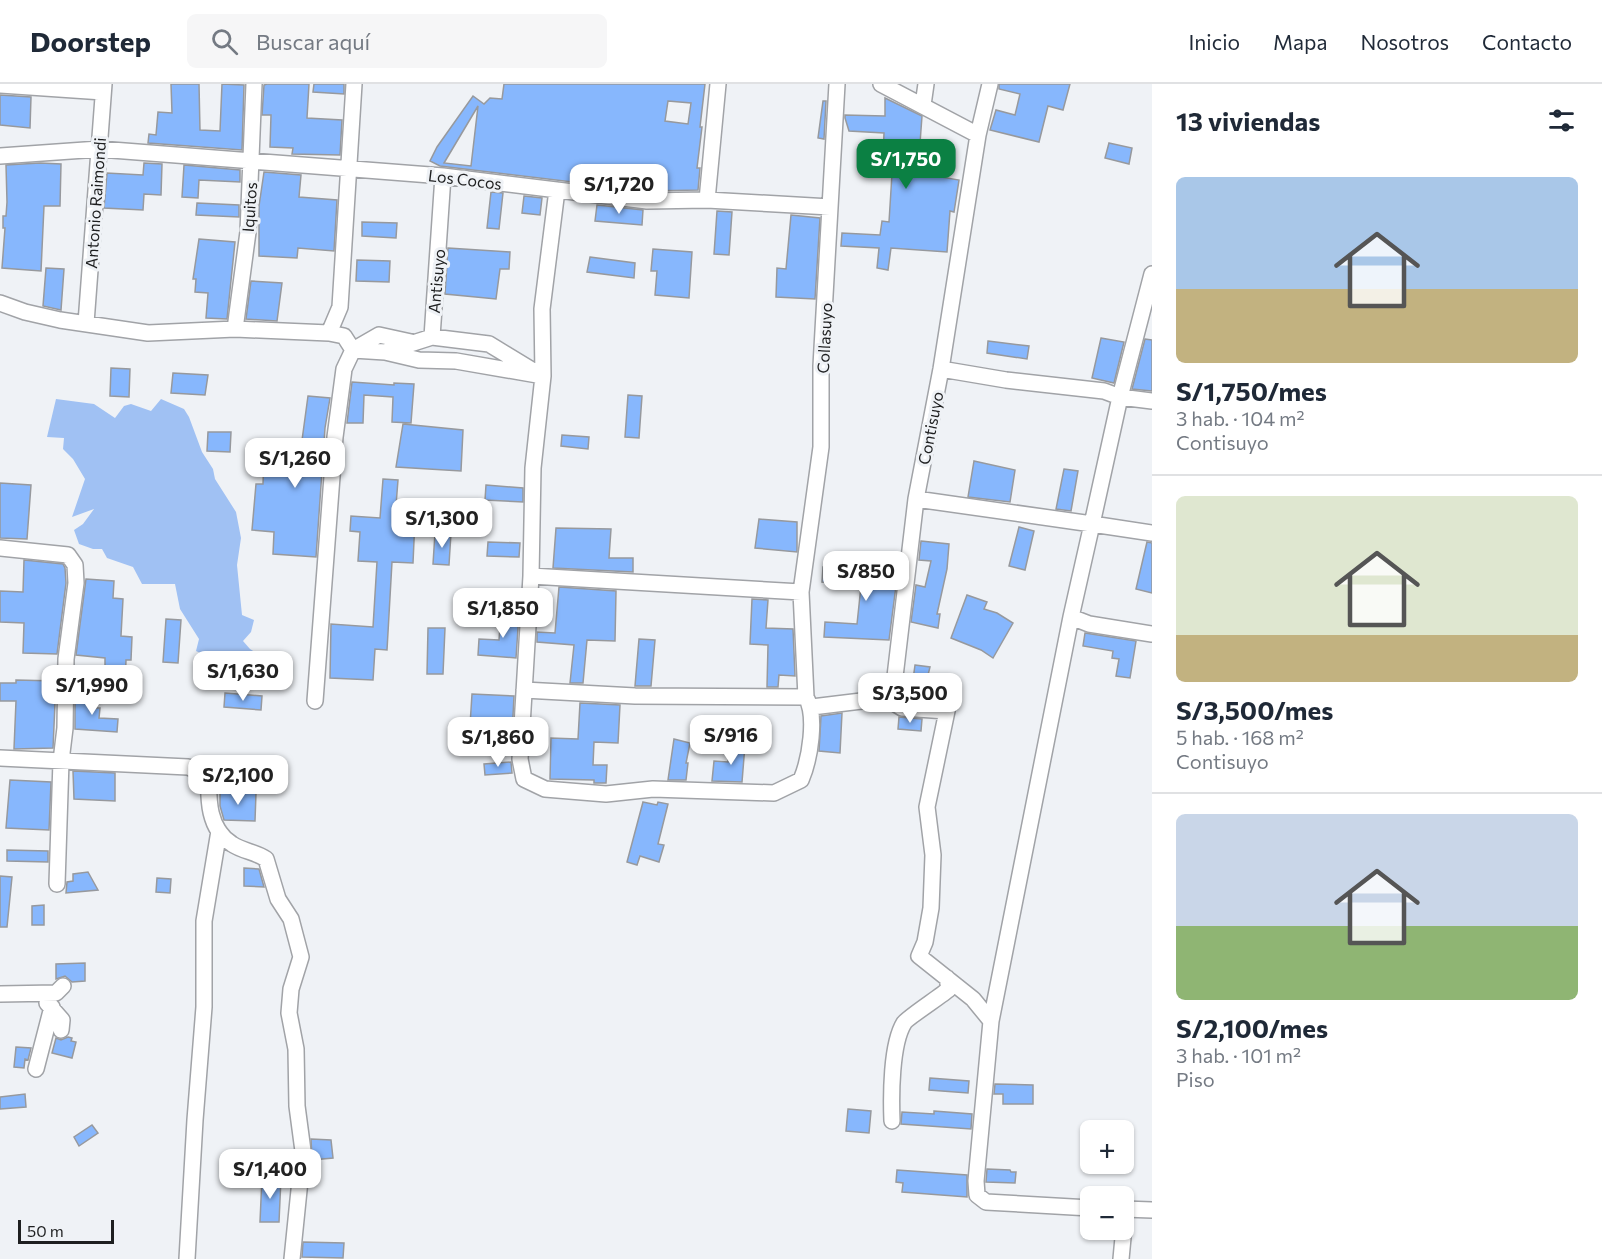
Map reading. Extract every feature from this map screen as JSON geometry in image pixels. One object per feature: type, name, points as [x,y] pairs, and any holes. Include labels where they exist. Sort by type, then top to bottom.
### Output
[{"type":"street","name":"Iquitos","points":[[235,330],[248,232],[254,84]]},
{"type":"street","points":[[329,333],[340,306],[354,84]]},
{"type":"street","points":[[707,200],[718,84]]},
{"type":"street","name":"Collasuyo","points":[[524,690],[520,759],[524,779],[545,789],[595,793],[653,789],[774,793],[801,780],[808,765],[809,702],[801,592],[821,447],[821,366],[837,84]]},
{"type":"street","points":[[880,84],[978,135]]},
{"type":"street","points":[[923,105],[926,84]]},
{"type":"street","name":"Contisuyo","points":[[886,698],[894,685],[916,499],[941,369],[978,135],[990,84]]},
{"type":"street","points":[[0,85],[104,88]]},
{"type":"street","name":"Antonio Raimondi","points":[[86,323],[104,88]]},
{"type":"street","name":"Los Cocos","points":[[0,156],[99,148],[350,167],[647,201],[707,200],[830,207]]},
{"type":"street","name":"Antisuyo","points":[[385,352],[432,337],[443,176]]},
{"type":"street","points":[[557,190],[542,309],[543,376],[533,468],[531,576],[524,690],[809,702],[886,698],[902,708],[946,711],[927,807],[933,855],[932,908],[925,942],[919,956],[973,999],[991,1021]]},
{"type":"street","points":[[1080,1207],[986,1202],[977,1196],[976,1181],[991,1021],[1071,617],[1120,397],[1152,274]]},
{"type":"street","points":[[0,303],[25,312],[148,333],[235,330],[329,333],[344,336],[353,350]]},
{"type":"street","points":[[315,701],[339,398],[344,369],[353,350],[379,335],[411,342]]},
{"type":"street","points":[[432,337],[489,344],[543,376]]},
{"type":"street","points":[[353,350],[385,352],[419,360],[456,361],[543,376]]},
{"type":"street","points":[[941,369],[1006,380],[1104,391],[1120,397],[1152,401]]},
{"type":"street","points":[[916,499],[1152,533]]},
{"type":"street","points":[[0,548],[68,555],[75,565],[76,584],[66,659],[66,728],[61,761],[57,884]]},
{"type":"street","points":[[531,576],[801,592]]},
{"type":"street","points":[[1071,617],[1089,624],[1152,634]]},
{"type":"street","points":[[0,758],[188,767],[209,775],[210,805],[214,826],[231,844],[257,853],[266,860],[278,900],[291,919],[301,957],[291,989],[289,1013],[296,1048],[297,1106],[303,1151],[292,1259]]},
{"type":"street","points":[[200,1259],[187,1259],[193,1143],[204,1007],[204,921],[219,831]]},
{"type":"street","points":[[892,1121],[891,1093],[896,1051],[904,1022],[949,988],[947,978]]},
{"type":"street","points":[[0,994],[56,993],[63,986]]},
{"type":"street","points":[[37,995],[52,1007],[62,1020],[61,1030]]},
{"type":"street","points":[[36,1069],[52,1007]]},
{"type":"street","points":[[1134,1209],[1152,1210]]},
{"type":"street","points":[[1121,1259],[1123,1240]]},
{"type":"shaded area","points":[[56,399],[94,404],[115,418],[124,406],[131,404],[151,411],[161,399],[184,409],[202,452],[213,469],[215,479],[236,512],[241,538],[237,565],[242,615],[254,620],[251,632],[243,641],[250,649],[263,657],[255,682],[250,684],[241,682],[220,663],[196,651],[199,639],[180,609],[175,584],[142,584],[133,567],[107,558],[102,549],[93,549],[79,544],[74,530],[83,524],[94,509],[72,517],[85,479],[73,459],[63,449],[64,438],[47,437]]},
{"type":"building","points":[[171,84],[199,84],[200,130],[220,131],[222,84],[244,85],[242,150],[148,143],[149,134],[156,135],[158,112],[172,113]]},
{"type":"building","points":[[309,84],[307,118],[342,120],[340,155],[292,154],[293,148],[270,147],[271,115],[262,115],[264,85]]},
{"type":"building","points":[[314,84],[344,84],[344,94],[313,92]]},
{"type":"building","points":[[504,84],[705,84],[697,168],[700,168],[698,190],[648,191],[440,166],[430,161],[437,147],[473,96],[484,104],[490,98],[502,99]],"holes":[[[668,101],[691,103],[688,124],[665,121]],[[478,106],[471,166],[444,163]]]},
{"type":"building","points":[[999,84],[1070,84],[1063,110],[1048,106],[1039,142],[990,130],[996,110],[1015,115],[1020,94],[999,89]]},
{"type":"building","points":[[0,95],[31,97],[30,128],[0,125]]},
{"type":"building","points":[[885,98],[922,116],[919,157],[894,169],[959,180],[954,212],[950,211],[947,252],[891,248],[888,270],[877,268],[879,248],[841,246],[842,233],[880,235],[882,221],[889,222],[893,158],[883,158],[884,133],[849,131],[845,118],[845,115],[885,116]]},
{"type":"building","points":[[823,101],[826,101],[824,139],[818,138]]},
{"type":"building","points":[[1109,143],[1132,148],[1129,164],[1105,158]]},
{"type":"building","points":[[144,163],[162,164],[161,195],[144,194],[143,210],[104,208],[107,173],[143,175]]},
{"type":"building","points":[[61,164],[60,206],[44,206],[41,271],[2,268],[5,228],[3,228],[3,216],[6,216],[7,202],[6,165]]},
{"type":"building","points":[[184,165],[240,170],[240,182],[199,180],[198,198],[182,197]]},
{"type":"building","points":[[264,172],[301,175],[299,197],[337,200],[334,251],[298,248],[297,258],[259,256],[259,206]]},
{"type":"building","points":[[491,192],[503,193],[499,229],[487,228]]},
{"type":"building","points":[[524,196],[542,198],[540,215],[522,213]]},
{"type":"building","points":[[197,203],[239,205],[239,217],[196,215]]},
{"type":"building","points":[[597,205],[643,210],[642,225],[595,221]]},
{"type":"building","points":[[717,211],[732,212],[729,255],[714,254]]},
{"type":"building","points":[[791,215],[820,218],[815,299],[776,297],[777,268],[786,269]]},
{"type":"building","points":[[362,222],[397,223],[396,238],[362,236]]},
{"type":"building","points":[[199,239],[235,242],[227,319],[206,318],[208,293],[195,292],[196,279],[193,279]]},
{"type":"building","points":[[448,248],[510,252],[509,269],[500,269],[496,299],[445,294]]},
{"type":"building","points":[[653,249],[692,252],[689,298],[655,295],[657,271],[651,271]]},
{"type":"building","points":[[590,257],[635,263],[634,278],[587,272]]},
{"type":"building","points":[[357,260],[390,261],[389,282],[356,281]]},
{"type":"building","points":[[46,268],[64,269],[61,310],[43,306]]},
{"type":"building","points":[[251,281],[282,283],[277,321],[246,319]]},
{"type":"building","points":[[1101,338],[1124,342],[1114,383],[1092,378]]},
{"type":"building","points":[[1145,339],[1152,340],[1152,391],[1132,389]]},
{"type":"building","points":[[988,341],[1029,346],[1027,359],[987,353]]},
{"type":"building","points":[[111,368],[130,369],[129,397],[110,396]]},
{"type":"building","points":[[173,373],[208,375],[205,395],[171,393]]},
{"type":"building","points":[[352,382],[414,384],[411,423],[392,422],[393,397],[364,395],[363,423],[347,423]]},
{"type":"building","points":[[628,395],[642,396],[639,438],[625,437]]},
{"type":"building","points":[[308,396],[330,398],[325,428],[316,557],[273,554],[274,532],[252,530],[256,484],[263,484],[264,454],[300,455]]},
{"type":"building","points":[[403,424],[463,430],[461,471],[396,467]]},
{"type":"building","points":[[208,432],[231,432],[230,452],[207,451]]},
{"type":"building","points":[[562,435],[589,437],[588,449],[561,446]]},
{"type":"building","points":[[974,461],[1015,470],[1010,502],[968,497]]},
{"type":"building","points":[[1064,469],[1078,471],[1071,511],[1056,509]]},
{"type":"building","points":[[383,479],[398,480],[395,518],[415,519],[413,563],[392,562],[387,650],[375,649],[373,680],[330,678],[331,624],[373,627],[377,562],[358,561],[360,532],[350,531],[351,516],[380,518]]},
{"type":"building","points":[[0,483],[31,485],[27,539],[0,538]]},
{"type":"building","points":[[486,485],[523,488],[523,502],[485,500]]},
{"type":"building","points":[[759,519],[797,522],[797,552],[755,548]]},
{"type":"building","points":[[1019,527],[1034,531],[1025,570],[1009,566]]},
{"type":"building","points":[[556,528],[611,529],[609,558],[633,558],[633,572],[553,568]]},
{"type":"building","points":[[435,533],[451,533],[449,565],[433,564]]},
{"type":"building","points":[[921,541],[949,544],[947,569],[937,614],[940,614],[938,628],[911,622],[916,585],[925,587],[931,561],[919,560]]},
{"type":"building","points":[[488,542],[520,543],[519,557],[487,556]]},
{"type":"building","points":[[1147,542],[1152,543],[1152,593],[1136,589]]},
{"type":"building","points":[[24,560],[63,564],[65,568],[66,583],[57,654],[23,653],[24,623],[0,622],[0,591],[23,592]]},
{"type":"building","points":[[823,567],[898,570],[889,640],[824,637],[825,622],[857,624],[861,586],[822,582]]},
{"type":"building","points":[[86,579],[114,581],[113,598],[123,599],[121,636],[132,637],[131,660],[126,660],[125,688],[105,687],[105,658],[76,655]]},
{"type":"building","points":[[559,587],[616,591],[615,641],[587,640],[583,683],[570,683],[574,645],[537,642],[537,632],[555,633]]},
{"type":"building","points":[[967,595],[987,602],[984,609],[997,613],[1013,623],[993,658],[981,650],[951,638]]},
{"type":"building","points":[[752,599],[768,600],[766,628],[793,629],[795,676],[779,675],[778,687],[767,687],[768,645],[750,644]]},
{"type":"building","points":[[501,612],[519,613],[516,658],[478,655],[479,639],[499,640]]},
{"type":"building","points":[[166,619],[181,620],[178,663],[163,662]]},
{"type":"building","points":[[428,628],[445,628],[443,674],[427,674]]},
{"type":"building","points":[[1085,633],[1136,641],[1130,678],[1116,676],[1119,659],[1112,658],[1113,651],[1083,646]]},
{"type":"building","points":[[639,639],[655,640],[651,686],[635,686]]},
{"type":"building","points":[[915,665],[930,667],[928,675],[933,676],[930,700],[903,697],[905,686],[912,687]]},
{"type":"building","points":[[16,680],[56,681],[53,748],[14,749],[16,701],[0,701],[0,683],[16,683]]},
{"type":"building","points":[[225,693],[262,696],[261,710],[224,707]]},
{"type":"building","points":[[472,694],[514,696],[512,735],[484,733],[483,743],[469,741]]},
{"type":"building","points":[[75,696],[96,697],[95,708],[100,708],[99,718],[118,719],[117,732],[75,729]]},
{"type":"building","points":[[580,703],[620,705],[618,743],[594,742],[593,765],[607,765],[606,783],[594,783],[594,780],[550,779],[551,738],[578,739]]},
{"type":"building","points":[[842,713],[840,753],[819,751],[821,716]]},
{"type":"building","points":[[899,717],[922,719],[921,731],[898,729]]},
{"type":"building","points":[[674,739],[690,743],[686,763],[688,763],[686,780],[668,780]]},
{"type":"building","points":[[729,744],[745,745],[742,782],[712,781],[714,761],[728,762]]},
{"type":"building","points":[[511,762],[512,773],[485,775],[484,764]]},
{"type":"building","points":[[73,771],[115,773],[115,801],[74,799]]},
{"type":"building","points":[[10,780],[51,782],[49,830],[6,828]]},
{"type":"building","points":[[220,793],[256,793],[255,821],[224,820],[220,806]]},
{"type":"building","points":[[643,802],[657,805],[658,802],[668,804],[658,844],[664,845],[659,862],[640,856],[637,865],[627,862]]},
{"type":"building","points":[[7,850],[48,851],[48,862],[7,861]]},
{"type":"building","points":[[244,868],[259,869],[264,887],[244,886]]},
{"type":"building","points":[[88,872],[98,890],[66,893],[67,882],[73,881],[73,874]]},
{"type":"building","points":[[0,876],[12,877],[7,927],[0,927]]},
{"type":"building","points":[[157,878],[171,879],[170,893],[156,892]]},
{"type":"building","points":[[44,905],[44,925],[32,925],[32,906]]},
{"type":"building","points":[[85,963],[85,981],[72,982],[65,976],[56,979],[56,964]]},
{"type":"building","points":[[56,1038],[61,1040],[72,1038],[71,1041],[76,1042],[72,1058],[52,1053]]},
{"type":"building","points":[[16,1047],[31,1048],[28,1060],[25,1059],[24,1068],[14,1067]]},
{"type":"building","points":[[930,1078],[969,1081],[968,1093],[929,1090]]},
{"type":"building","points":[[995,1084],[1033,1085],[1033,1104],[1003,1104],[1003,1094],[994,1094]]},
{"type":"building","points":[[25,1094],[26,1107],[0,1109],[0,1097]]},
{"type":"building","points":[[848,1109],[871,1111],[869,1133],[846,1131]]},
{"type":"building","points":[[934,1111],[972,1114],[971,1129],[901,1124],[902,1112],[934,1114]]},
{"type":"building","points":[[92,1125],[98,1133],[79,1146],[74,1137]]},
{"type":"building","points":[[311,1139],[331,1140],[333,1158],[312,1160]]},
{"type":"building","points":[[987,1169],[1016,1172],[1015,1183],[986,1182]]},
{"type":"building","points":[[897,1170],[967,1175],[967,1197],[902,1192],[903,1183],[896,1182]]},
{"type":"building","points":[[262,1177],[281,1178],[279,1222],[260,1222]]},
{"type":"building","points":[[303,1242],[344,1243],[343,1258],[302,1257]]}]
